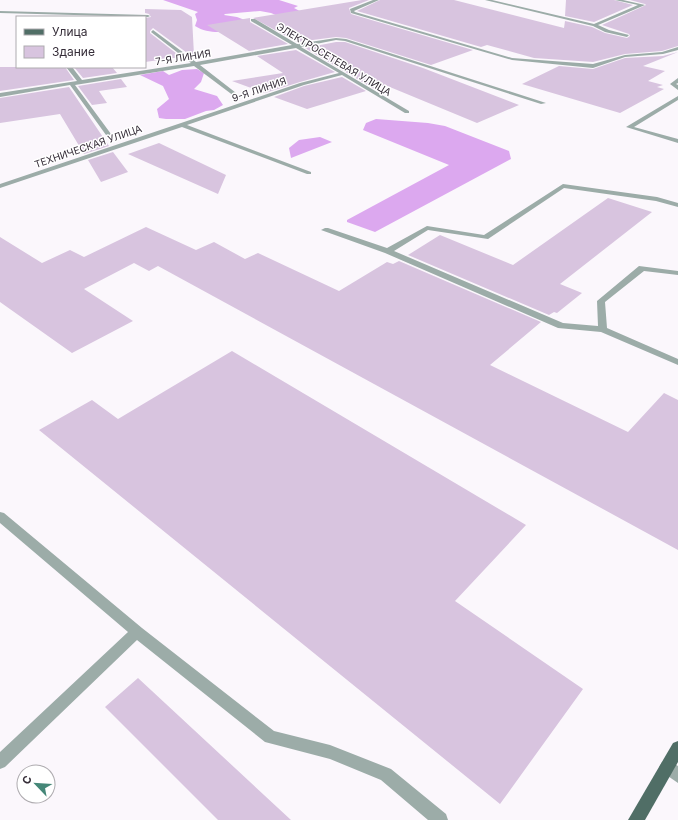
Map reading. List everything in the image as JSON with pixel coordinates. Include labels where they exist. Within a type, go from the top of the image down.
[{"type":"main road","points":[[636,820],[672,771],[678,748]]},
{"type":"street","points":[[377,0],[356,7],[352,10],[353,13],[512,59],[593,66],[625,56],[663,53],[678,48]]},
{"type":"street","points":[[487,0],[594,25],[607,31],[627,36]]},
{"type":"street","points":[[594,25],[643,5],[617,0]]},
{"type":"street","points":[[0,12],[148,16]]},
{"type":"street","name":"ЭЛЕКТРОСЕТЕВАЯ УЛИЦА","points":[[253,20],[407,112]]},
{"type":"street","points":[[153,31],[238,98]]},
{"type":"street","name":"7-Я ЛИНИЯ","points":[[0,95],[195,64],[331,40],[346,40],[543,102]]},
{"type":"street","points":[[70,68],[80,82]]},
{"type":"street","name":"9-Я ЛИНИЯ","points":[[183,124],[302,84],[342,74]]},
{"type":"street","points":[[678,80],[673,84],[678,88]]},
{"type":"street","points":[[72,84],[108,134]]},
{"type":"street","points":[[678,98],[629,127],[678,141]]},
{"type":"street","points":[[183,124],[310,173]]},
{"type":"street","name":"ТЕХНИЧЕСКАЯ УЛИЦА","points":[[1,185],[183,124]]},
{"type":"street","points":[[388,251],[427,228],[485,237],[563,186],[657,199],[678,205]]},
{"type":"street","points":[[325,230],[388,251],[561,326],[603,329],[678,362]]},
{"type":"street","points":[[603,329],[601,301],[642,268],[678,273]]},
{"type":"street","points":[[0,516],[137,632],[270,737],[330,752],[386,774],[440,820]]},
{"type":"street","points":[[0,762],[137,632]]},
{"type":"shaded area","points":[[163,0],[279,0],[298,6],[294,8],[309,16],[290,21],[271,13],[260,11],[225,14],[224,15],[237,17],[250,22],[248,29],[214,32],[195,26],[197,20],[195,14],[198,12]]},
{"type":"shaded area","points":[[197,69],[204,73],[201,82],[194,89],[217,96],[223,105],[214,110],[206,111],[185,119],[159,118],[157,109],[169,99],[163,86],[140,75],[163,71],[169,75],[182,70]]},
{"type":"shaded area","points":[[376,119],[428,123],[445,126],[509,151],[511,159],[375,232],[347,222],[347,220],[449,165],[363,130],[366,123]]},
{"type":"shaded area","points":[[320,137],[332,142],[291,158],[289,148],[299,140]]},
{"type":"building","points":[[369,0],[349,8],[351,14],[473,50],[431,65],[346,38],[336,37],[297,42],[253,18]]},
{"type":"building","points":[[380,0],[454,0],[564,28],[565,21],[592,27],[605,33],[627,38],[630,36],[629,34],[602,25],[646,5],[630,0],[678,0],[678,46],[662,51],[625,54],[593,62],[534,58],[487,45],[481,47],[357,11]]},
{"type":"building","points":[[566,0],[614,0],[633,5],[594,22],[565,16]]},
{"type":"building","points":[[145,9],[181,10],[192,17],[194,55],[190,55],[153,28],[150,33],[181,57],[146,62],[146,18],[151,17],[149,14],[145,13]]},
{"type":"building","points":[[250,18],[250,22],[288,44],[249,51],[207,25]]},
{"type":"building","points":[[336,42],[345,42],[423,68],[519,105],[477,123],[385,85],[374,89],[305,48]]},
{"type":"building","points":[[296,50],[335,72],[265,93],[232,81],[283,73],[257,56]]},
{"type":"building","points":[[678,52],[643,66],[665,71],[648,81],[663,85],[657,87],[664,89],[620,113],[522,84],[559,66],[593,69],[625,58],[663,56]]},
{"type":"building","points":[[0,67],[66,68],[74,80],[0,91]]},
{"type":"building","points":[[75,68],[113,68],[117,73],[83,78]]},
{"type":"building","points":[[342,77],[366,91],[307,109],[274,97],[304,86]]},
{"type":"building","points":[[121,79],[127,87],[99,91],[107,103],[92,105],[78,86]]},
{"type":"building","points":[[69,87],[109,146],[84,154],[60,114],[0,123],[0,98]]},
{"type":"building","points":[[159,143],[226,175],[218,194],[128,154]]},
{"type":"building","points":[[113,152],[128,172],[101,182],[88,160]]},
{"type":"building","points":[[608,198],[652,212],[560,284],[582,293],[557,313],[554,312],[549,315],[408,255],[440,235],[513,265]]},
{"type":"building","points":[[146,227],[196,250],[214,242],[245,259],[258,253],[339,291],[387,262],[393,264],[399,261],[541,322],[490,365],[628,432],[664,393],[678,400],[678,550],[158,266],[149,271],[134,263],[84,289],[133,321],[72,353],[0,302],[0,237],[42,263],[70,250],[84,257]]},
{"type":"building","points":[[232,351],[526,525],[455,601],[583,689],[500,804],[39,430],[92,400],[118,419]]},
{"type":"building","points":[[138,678],[291,820],[218,820],[105,707]]}]
